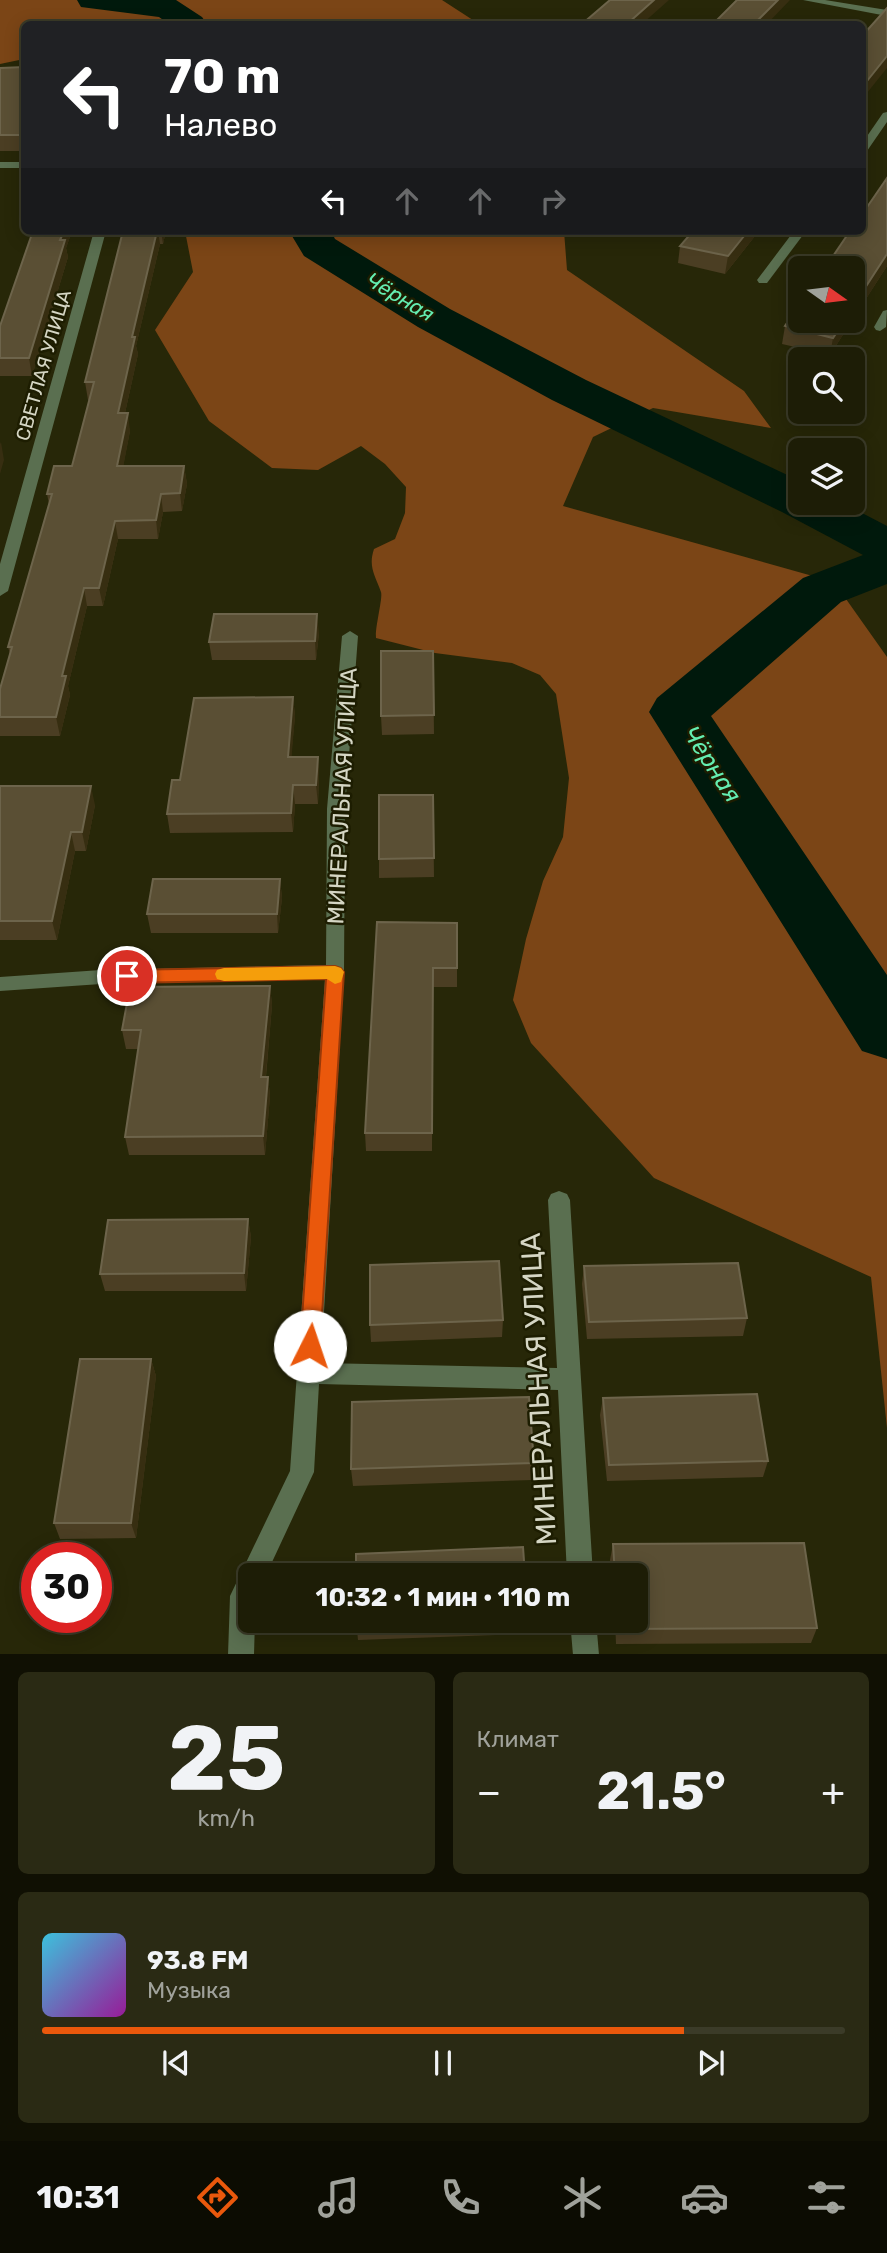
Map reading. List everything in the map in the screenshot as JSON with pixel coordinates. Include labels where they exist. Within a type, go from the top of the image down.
[{"type":"street","points":[[808,0],[887,13]]},
{"type":"street","points":[[866,145],[887,115]]},
{"type":"street","points":[[0,165],[21,165]]},
{"type":"street","name":"СВЕТЛАЯ УЛИЦА","points":[[0,591],[99,235]]},
{"type":"street","points":[[763,280],[797,235]]},
{"type":"street","points":[[880,327],[887,314]]},
{"type":"street","name":"МИНЕРАЛЬНАЯ УЛИЦА","points":[[259,1563],[302,1472],[335,972],[336,808],[350,636]]},
{"type":"street","points":[[0,984],[101,977],[335,972]]},
{"type":"street","name":"МИНЕРАЛЬНАЯ УЛИЦА","points":[[559,1200],[579,1563]]},
{"type":"street","points":[[308,1373],[567,1379]]},
{"type":"street","points":[[241,1654],[242,1633]]},
{"type":"street","points":[[584,1633],[586,1654]]},
{"type":"shaded area","points":[[0,0],[442,0],[474,21],[21,21],[21,60],[0,64]]},
{"type":"shaded area","points":[[186,235],[564,235],[567,270],[744,391],[771,428],[653,408],[593,437],[563,506],[834,582],[887,657],[887,1428],[871,1277],[654,1178],[531,1043],[513,1000],[526,939],[543,881],[563,837],[569,778],[556,694],[540,675],[512,663],[435,653],[376,638],[381,592],[373,571],[372,555],[374,549],[395,539],[405,513],[406,487],[385,464],[361,446],[318,470],[272,468],[209,421],[155,330],[193,272]]},
{"type":"building","points":[[610,0],[654,0],[630,21],[586,21]]},
{"type":"building","points":[[737,0],[778,0],[757,21],[716,21]]},
{"type":"building","points":[[887,8],[887,56],[866,82],[866,32]]},
{"type":"building","points":[[21,67],[21,135],[0,135],[0,68]]},
{"type":"building","points":[[887,178],[887,254],[865,288],[865,256],[833,256],[847,235],[866,235],[866,209]]},
{"type":"building","points":[[32,235],[62,235],[60,240],[65,240],[29,358],[0,358],[0,326]]},
{"type":"building","points":[[122,235],[156,235],[132,337],[135,337],[118,413],[128,413],[117,466],[184,466],[180,493],[161,494],[156,520],[115,521],[99,588],[84,588],[62,676],[66,676],[56,717],[0,717],[0,689],[12,647],[8,647],[52,494],[47,494],[54,466],[72,466],[94,382],[85,382]]},
{"type":"building","points":[[690,235],[745,235],[728,256],[680,246]]},
{"type":"building","points":[[813,333],[836,333],[833,338]]},
{"type":"building","points":[[214,614],[317,614],[315,641],[209,642]]},
{"type":"building","points":[[381,651],[433,651],[434,715],[381,716]]},
{"type":"building","points":[[293,697],[288,757],[318,757],[316,785],[293,785],[291,813],[167,814],[172,780],[180,780],[194,698]]},
{"type":"building","points":[[0,786],[91,786],[82,832],[71,832],[52,921],[0,921]]},
{"type":"building","points":[[379,795],[433,795],[434,858],[379,859]]},
{"type":"building","points":[[153,879],[280,879],[277,914],[147,914]]},
{"type":"building","points":[[377,922],[457,923],[457,968],[433,968],[432,1133],[365,1133]]},
{"type":"building","points":[[270,986],[261,1077],[268,1077],[263,1136],[125,1137],[141,1030],[122,1030],[130,987]]},
{"type":"building","points":[[248,1219],[244,1273],[100,1274],[108,1220]]},
{"type":"building","points":[[499,1261],[503,1320],[370,1325],[370,1265]]},
{"type":"building","points":[[738,1263],[747,1318],[589,1322],[584,1266]]},
{"type":"building","points":[[80,1359],[151,1359],[131,1523],[54,1523]]},
{"type":"building","points":[[757,1394],[768,1461],[609,1465],[603,1398]]},
{"type":"building","points":[[529,1397],[534,1463],[351,1469],[352,1402]]},
{"type":"building","points":[[804,1543],[817,1628],[648,1629],[648,1563],[614,1563],[613,1544]]},
{"type":"building","points":[[523,1547],[524,1563],[356,1563],[356,1554]]},
{"type":"waterway","name":"Чёрная","points":[[93,0],[168,8],[186,21]]},
{"type":"waterway","name":"Чёрная","points":[[312,235],[319,247],[434,318],[569,390],[788,495]]},
{"type":"waterway","name":"Чёрная","points":[[826,515],[887,547]]},
{"type":"waterway","name":"Чёрная","points":[[887,565],[822,590],[678,712],[887,1031]]},
{"type":"slow traffic","points":[[224,974],[335,972],[335,977]]},
{"type":"route","points":[[127,976],[335,972],[310,1346]]}]
